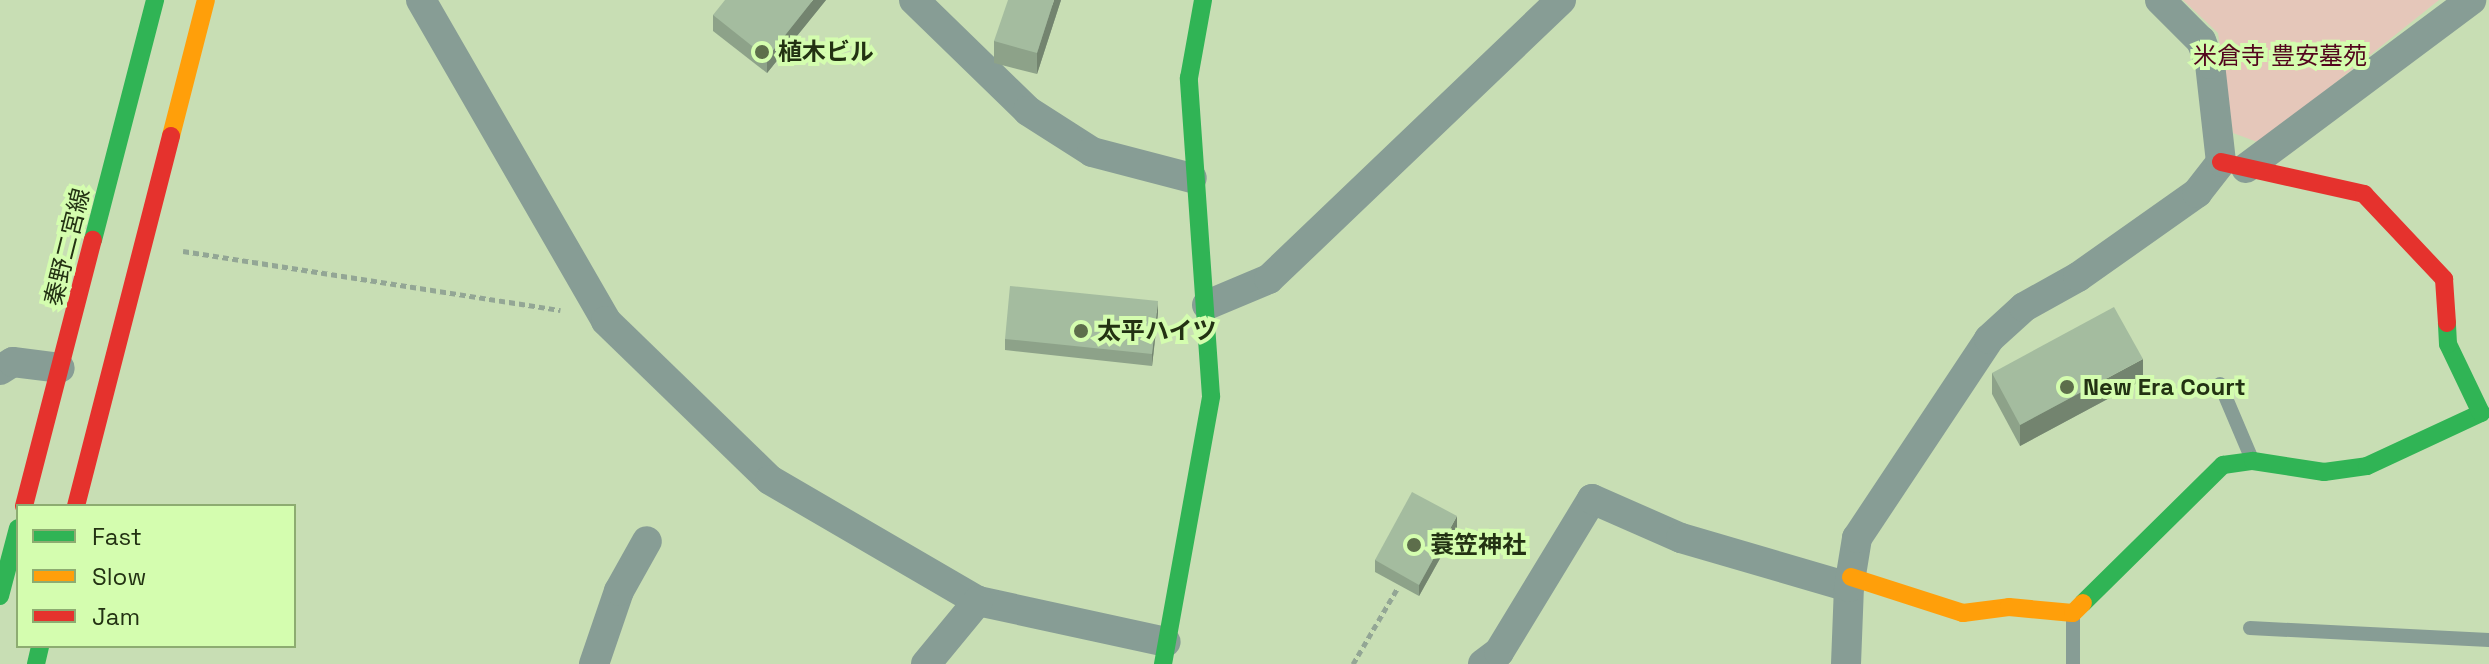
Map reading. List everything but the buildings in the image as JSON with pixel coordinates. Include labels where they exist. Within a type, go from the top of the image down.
[{"type":"street","name":"秦野二宮線","points":[[25,504],[155,0]]},
{"type":"street","points":[[77,504],[206,0]]},
{"type":"street","points":[[421,0],[606,321],[770,480],[978,601],[1164,653],[1211,396],[1207,305],[1192,178],[1189,78],[1203,0]]},
{"type":"street","points":[[914,0],[1028,111],[1092,152],[1192,178]]},
{"type":"street","points":[[1207,305],[1279,271],[1561,0]]},
{"type":"street","points":[[1846,664],[1850,582],[1857,538],[1989,339],[2024,307],[2078,277],[2471,0]]},
{"type":"street","points":[[2159,1],[2201,41],[2210,64],[2233,165]]},
{"type":"street","points":[[1483,664],[1499,652],[1592,499],[1681,538],[1963,613],[2009,607],[2073,613],[2223,465],[2253,461],[2324,472],[2367,466],[2481,413],[2448,344],[2444,279],[2364,194],[2233,165]]},
{"type":"street","points":[[0,370],[13,362],[60,368]]},
{"type":"street","points":[[0,596],[16,536]]},
{"type":"street","points":[[594,664],[619,591],[647,541]]},
{"type":"street","points":[[926,664],[978,601]]},
{"type":"lane","points":[[2220,384],[2253,461]]},
{"type":"lane","points":[[2073,613],[2073,664]]},
{"type":"lane","points":[[2250,628],[2489,640]]},
{"type":"path","points":[[142,245],[546,306]]},
{"type":"path","points":[[1353,664],[1397,589]]},
{"type":"green space","name":"米倉寺 豊安墓苑","points":[[2183,0],[2439,0],[2260,143],[2233,133],[2218,33]]},
{"type":"traffic: fast","points":[[93,240],[155,0]]},
{"type":"traffic: fast","points":[[1163,664],[1211,396],[1189,78],[1203,0]]},
{"type":"traffic: fast","points":[[2083,603],[2223,465],[2253,461],[2324,472],[2367,466],[2481,413],[2448,344],[2447,323]]},
{"type":"traffic: fast","points":[[0,596],[16,536]]},
{"type":"traffic: fast","points":[[36,664],[40,648]]},
{"type":"traffic: slow","points":[[171,136],[206,0]]},
{"type":"traffic: slow","points":[[1851,577],[1963,613],[2009,607],[2073,613],[2083,603]]},
{"type":"traffic: jam","points":[[77,504],[171,136]]},
{"type":"traffic: jam","points":[[2221,162],[2364,194],[2444,279],[2447,323]]},
{"type":"traffic: jam","points":[[25,504],[93,240]]},
{"type":"place","name":"植木ビル","points":[[762,52]]},
{"type":"place","name":"太平ハイツ","points":[[1081,331]]},
{"type":"place","name":"New Era Court","points":[[2067,387]]},
{"type":"place","name":"蓑笠神社","points":[[1414,545]]}]
